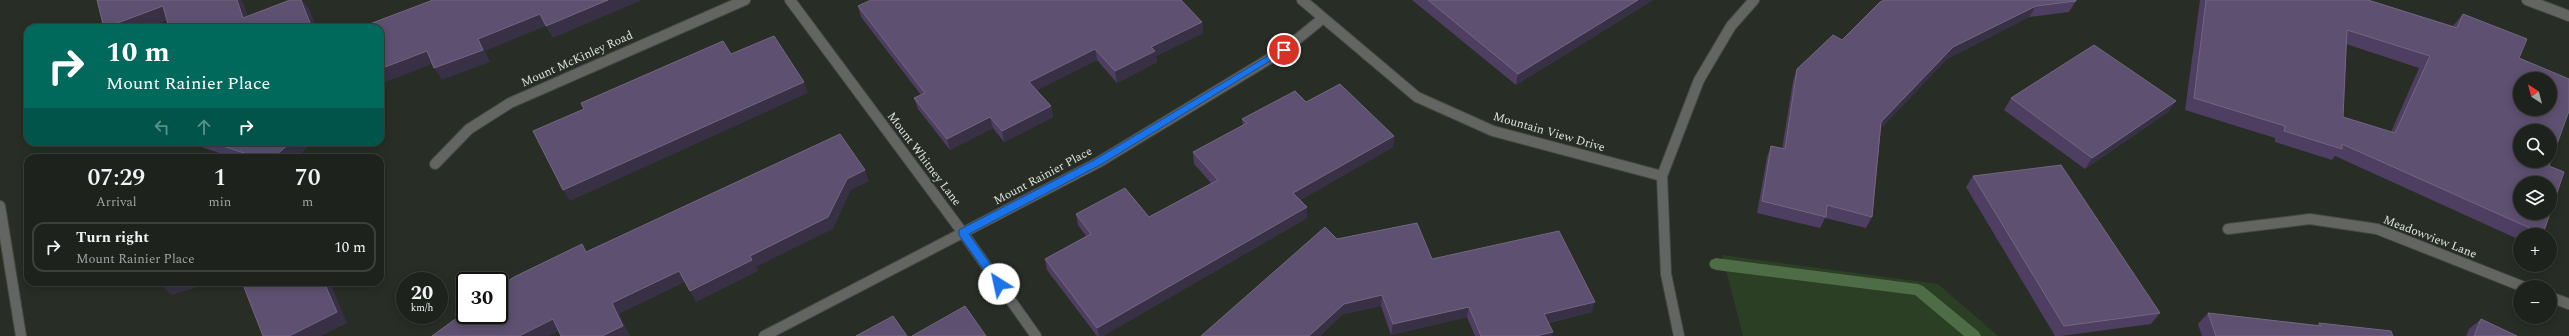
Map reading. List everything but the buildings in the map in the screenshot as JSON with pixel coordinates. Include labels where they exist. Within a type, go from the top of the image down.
[{"type":"street","name":"Mount McKinley Road","points":[[435,164],[444,151],[479,121],[516,100],[745,0]]},
{"type":"street","name":"Mount Whitney Lane","points":[[790,0],[963,233],[1036,336]]},
{"type":"street","name":"Mountain View Drive","points":[[1302,0],[1322,19],[1417,97],[1493,131],[1662,176]]},
{"type":"street","points":[[1679,336],[1666,274],[1662,176],[1699,80],[1731,26],[1754,0]]},
{"type":"street","points":[[2527,0],[2569,16]]},
{"type":"street","name":"Mount Rainier Place","points":[[764,336],[1099,162],[1284,50],[1322,19]]},
{"type":"street","points":[[0,206],[4,251],[21,336]]},
{"type":"street","name":"Meadowview Lane","points":[[2228,229],[2310,219],[2377,229],[2513,283]]},
{"type":"street","points":[[2557,300],[2569,304]]},
{"type":"green space","points":[[1722,255],[1938,284],[1998,336],[1743,336]]},
{"type":"waterway","points":[[1716,264],[1918,290],[1974,336]]},
{"type":"route","points":[[999,284],[963,233],[1099,162],[1284,50]]}]
